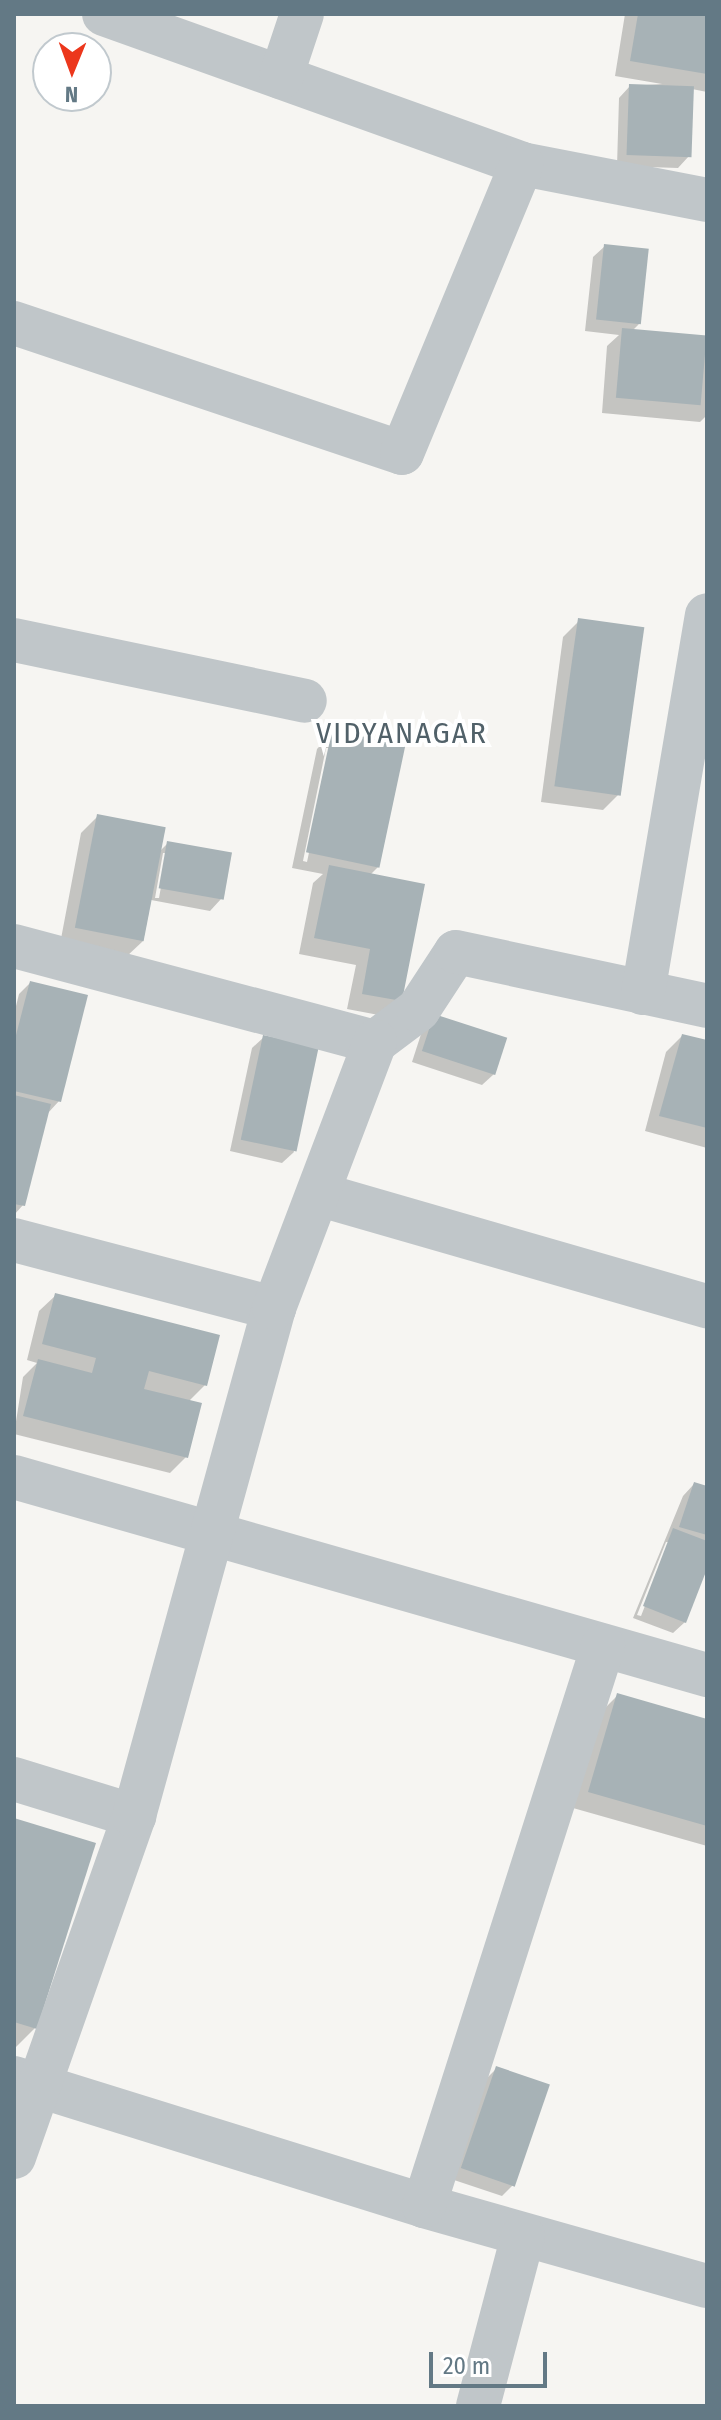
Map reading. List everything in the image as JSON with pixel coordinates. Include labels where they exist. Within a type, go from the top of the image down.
[{"type":"street","points":[[104,14],[522,164],[707,200]]},
{"type":"street","points":[[281,77],[302,14]]},
{"type":"street","points":[[14,323],[402,453],[522,164]]},
{"type":"street","points":[[643,993],[707,615]]},
{"type":"street","points":[[14,640],[305,701]]},
{"type":"street","points":[[14,946],[375,1042]]},
{"type":"street","points":[[14,2157],[25,2081],[134,1816],[274,1308],[375,1042],[418,1010],[456,952],[707,1006]]},
{"type":"street","points":[[318,1194],[707,1306]]},
{"type":"street","points":[[14,1240],[274,1308]]},
{"type":"street","points":[[14,1477],[707,1675]]},
{"type":"street","points":[[424,2206],[603,1646]]},
{"type":"street","points":[[14,1779],[134,1816]]},
{"type":"street","points":[[25,2081],[523,2236],[707,2286]]},
{"type":"street","points":[[478,2406],[523,2236]]},
{"type":"building","points":[[638,14],[707,14],[707,74],[630,61]]},
{"type":"building","points":[[629,84],[694,86],[691,157],[627,155]]},
{"type":"building","points":[[604,244],[649,249],[641,324],[596,320]]},
{"type":"building","points":[[622,328],[707,335],[701,405],[616,398]]},
{"type":"building","points":[[578,618],[644,627],[621,796],[554,786]]},
{"type":"building","points":[[332,730],[405,746],[379,868],[306,852]]},
{"type":"building","points":[[97,814],[166,827],[144,941],[75,928]]},
{"type":"building","points":[[167,841],[232,852],[224,900],[159,888]]},
{"type":"building","points":[[329,865],[425,884],[402,1001],[362,994],[370,949],[314,938]]},
{"type":"building","points":[[30,981],[88,995],[61,1102],[14,1091],[14,1043]]},
{"type":"building","points":[[434,1014],[507,1038],[495,1075],[422,1051]]},
{"type":"building","points":[[682,1034],[707,1040],[707,1128],[659,1116]]},
{"type":"building","points":[[263,1035],[319,1047],[297,1152],[241,1140]]},
{"type":"building","points":[[14,1095],[51,1104],[25,1206],[14,1204]]},
{"type":"building","points":[[55,1293],[220,1335],[207,1386],[149,1371],[144,1389],[202,1403],[188,1458],[23,1416],[38,1359],[92,1373],[96,1358],[42,1344]]},
{"type":"building","points":[[694,1482],[707,1486],[707,1535],[679,1527]]},
{"type":"building","points":[[673,1528],[707,1541],[707,1569],[686,1623],[643,1606]]},
{"type":"building","points":[[617,1693],[707,1719],[707,1826],[588,1792]]},
{"type":"building","points":[[14,1818],[96,1843],[37,2029],[14,2022]]},
{"type":"building","points":[[496,2066],[550,2085],[515,2187],[461,2168]]},
{"type":"district","name":"VIDYANAGAR","points":[[402,733]]}]
